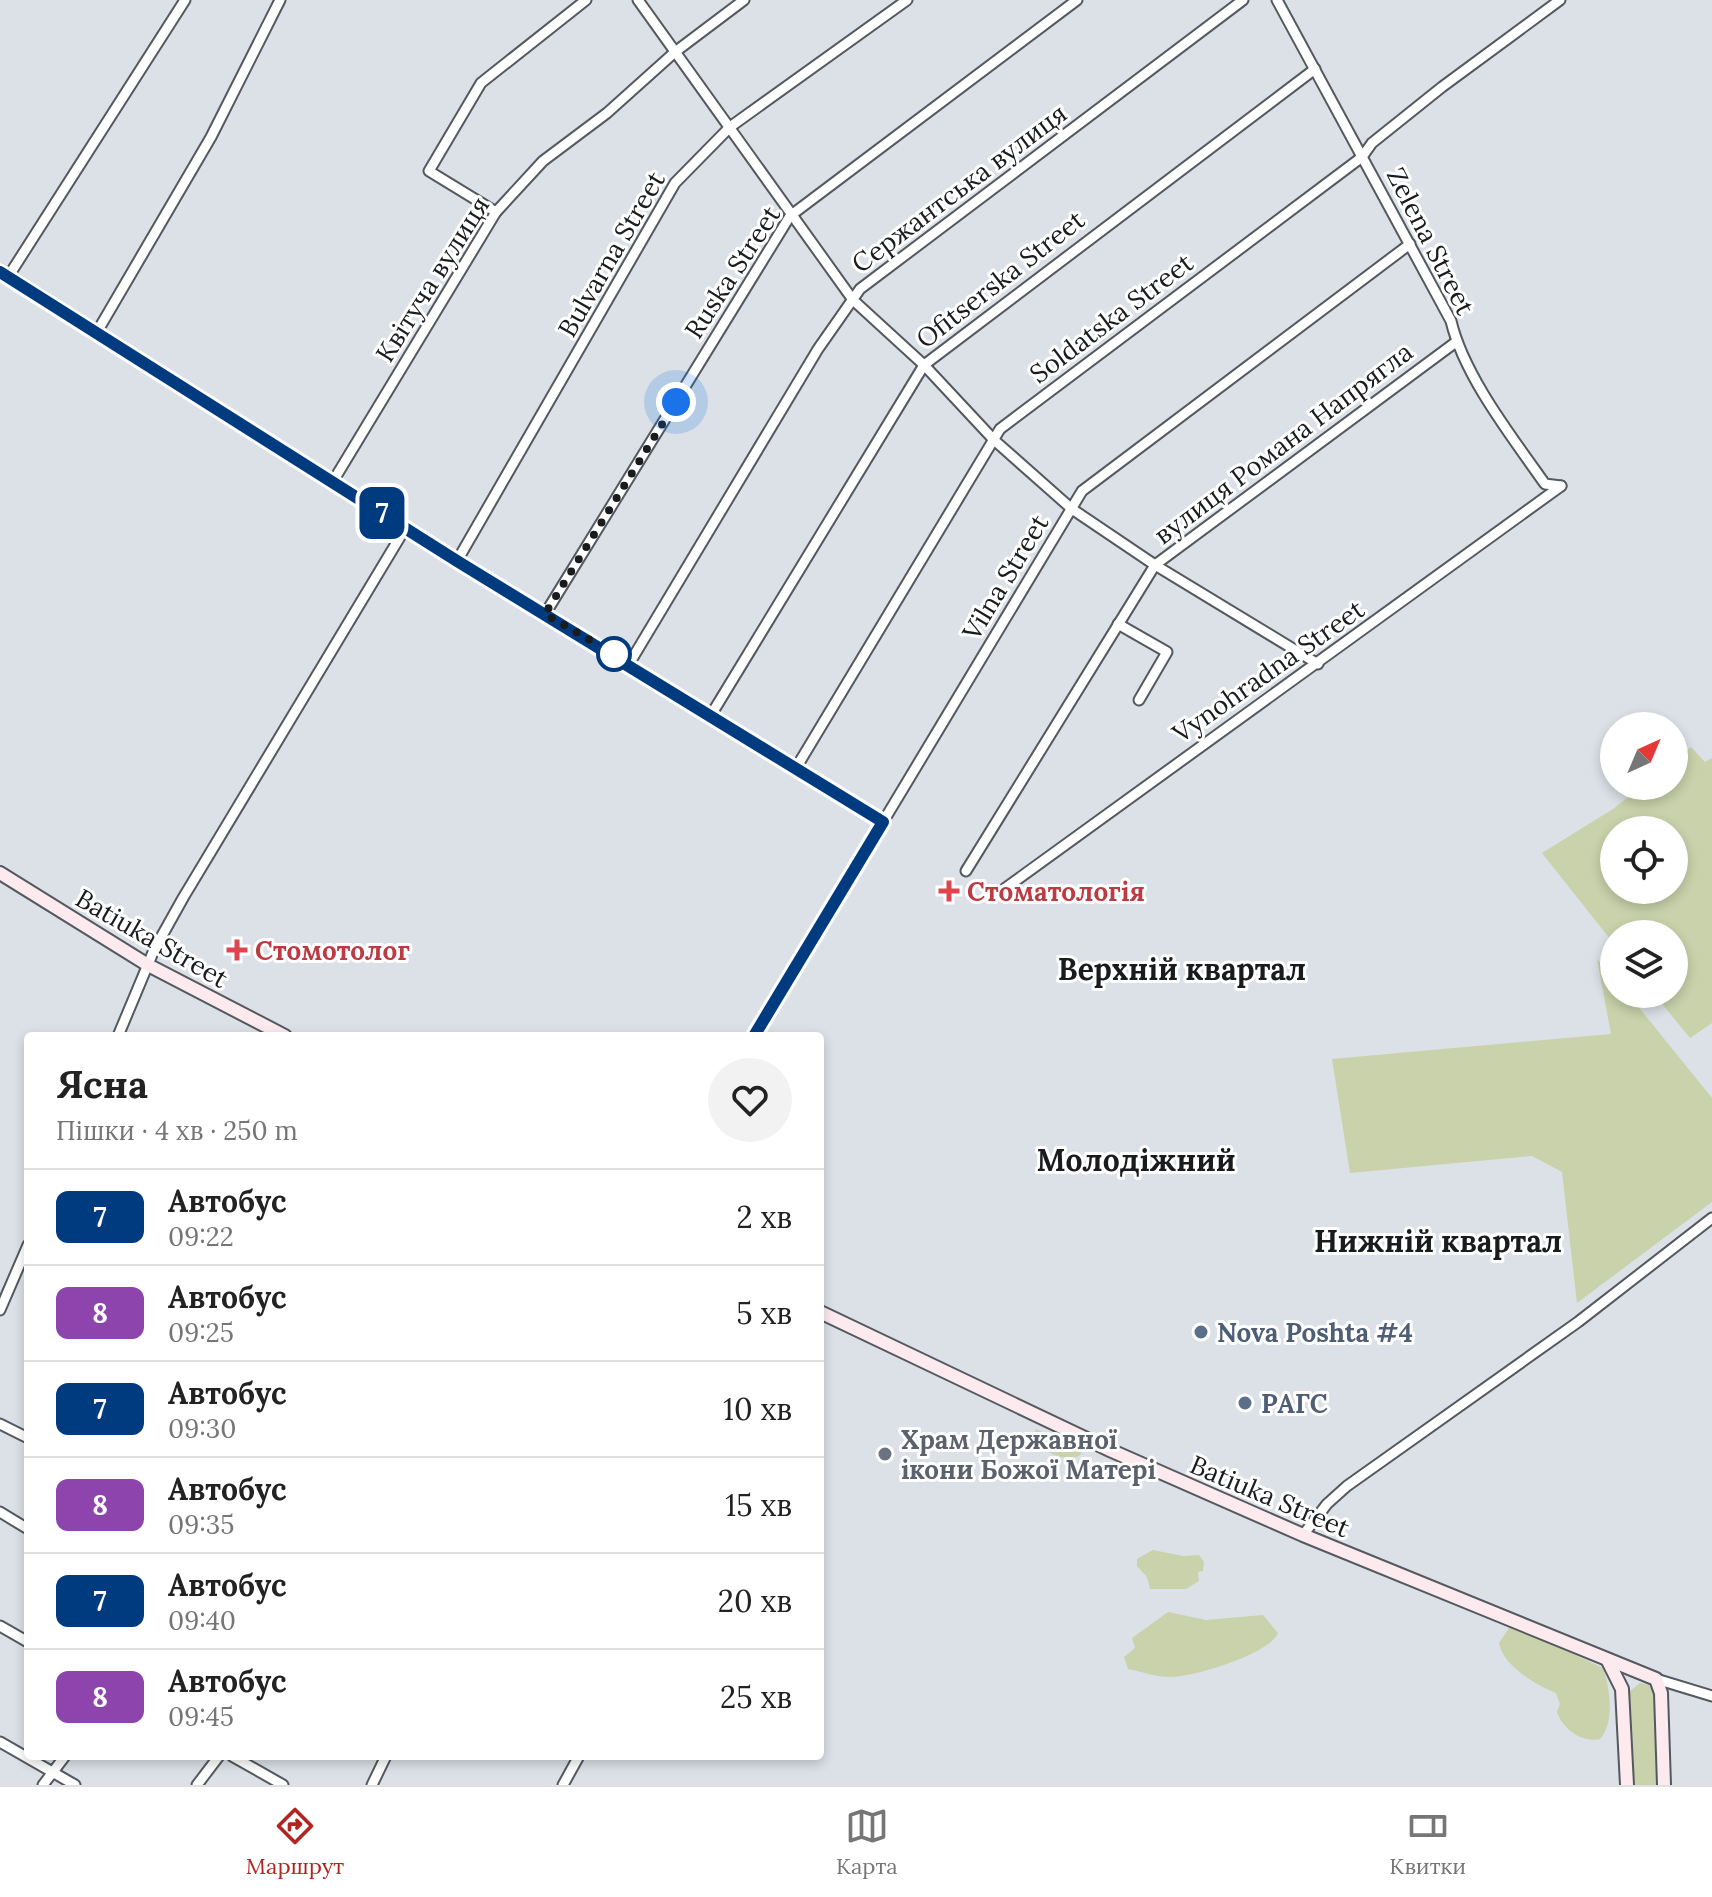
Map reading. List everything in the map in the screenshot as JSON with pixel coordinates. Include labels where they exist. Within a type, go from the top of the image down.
[{"type":"street","points":[[185,0],[4,274],[457,561],[883,822]]},
{"type":"street","points":[[97,332],[211,137],[280,0]]},
{"type":"street","points":[[496,212],[429,171],[481,83],[586,0]]},
{"type":"street","points":[[638,0],[853,300],[924,365],[994,440],[1072,509],[1155,565],[1318,664]]},
{"type":"street","name":"Квітуча вулиця","points":[[332,483],[496,212],[543,161],[607,113],[675,52],[744,0]]},
{"type":"street","name":"Bulvarna Street","points":[[457,561],[675,183],[730,127],[907,0]]},
{"type":"street","name":"Ruska Street","points":[[545,614],[790,216],[1077,0]]},
{"type":"street","name":"Сержантська вулиця","points":[[629,664],[818,349],[853,300],[872,280],[1243,0]]},
{"type":"street","name":"Zelena Street","points":[[1277,0],[1451,321],[1456,342],[1510,435],[1545,484],[1561,486]]},
{"type":"street","name":"Soldatska Street","points":[[796,768],[1000,429],[1362,157],[1372,143],[1442,87],[1560,0]]},
{"type":"street","name":"Ofitserska Street","points":[[711,715],[924,365],[1315,69]]},
{"type":"street","name":"Vilna Street","points":[[756,1032],[1082,491],[1410,244]]},
{"type":"street","name":"вулиця Романа Напрягла","points":[[966,871],[1155,565],[1456,342]]},
{"type":"street","name":"Vynohradna Street","points":[[1000,892],[1561,486]]},
{"type":"street","points":[[120,1032],[148,965],[183,898],[406,527]]},
{"type":"street","points":[[1118,624],[1167,652],[1139,700]]},
{"type":"street","name":"Batiuka Street","points":[[0,873],[148,965],[277,1032]]},
{"type":"street","points":[[1303,1535],[1327,1504],[1347,1486],[1578,1322],[1712,1218]]},
{"type":"street","points":[[0,1310],[24,1254]]},
{"type":"street","name":"Batiuka Street","points":[[824,1314],[1112,1451],[1303,1535],[1608,1661],[1712,1696]]},
{"type":"street","points":[[0,1424],[24,1436]]},
{"type":"street","points":[[0,1512],[24,1527]]},
{"type":"street","points":[[0,1626],[24,1640]]},
{"type":"street","points":[[1608,1661],[1622,1689],[1627,1785]]},
{"type":"street","points":[[1656,1679],[1661,1693],[1664,1785]]},
{"type":"street","points":[[0,1742],[24,1756]]},
{"type":"street","points":[[32,1760],[75,1785]]},
{"type":"street","points":[[43,1785],[62,1760]]},
{"type":"street","points":[[197,1785],[216,1760]]},
{"type":"street","points":[[239,1760],[283,1785]]},
{"type":"street","points":[[372,1785],[384,1760]]},
{"type":"street","points":[[563,1785],[577,1760]]},
{"type":"green space","points":[[1691,747],[1705,762],[1712,758],[1712,1023],[1690,1038],[1665,1008],[1688,1008],[1688,920],[1600,920],[1600,926],[1542,853],[1600,817],[1600,904],[1688,904],[1688,816],[1602,816],[1624,800],[1688,800],[1688,749]]},
{"type":"green space","points":[[1606,1008],[1639,1008],[1712,1098],[1712,1202],[1577,1303],[1562,1172],[1532,1156],[1350,1173],[1332,1059],[1611,1034]]},
{"type":"green space","points":[[1036,1429],[1083,1451],[1079,1456],[1072,1457],[1052,1454],[1037,1440],[1034,1434]]},
{"type":"green space","points":[[1153,1550],[1183,1556],[1199,1555],[1204,1562],[1203,1571],[1198,1572],[1199,1581],[1186,1589],[1150,1589],[1147,1577],[1137,1566],[1137,1559]]},
{"type":"green space","points":[[1168,1612],[1206,1620],[1263,1615],[1278,1633],[1261,1649],[1196,1673],[1165,1677],[1128,1669],[1124,1657],[1135,1648],[1132,1638]]},
{"type":"green space","points":[[1511,1625],[1603,1668],[1608,1685],[1609,1715],[1600,1739],[1586,1739],[1568,1729],[1557,1712],[1560,1704],[1556,1693],[1530,1680],[1507,1659],[1499,1643]]},
{"type":"green space","points":[[1640,1683],[1649,1685],[1656,1696],[1659,1785],[1632,1785],[1629,1692]]},
{"type":"bus line","name":"7","points":[[0,272],[457,561],[614,654],[883,822],[756,1032]]},
{"type":"place","name":"Стоматологія","points":[[949,891]]},
{"type":"place","name":"Стомотолог","points":[[237,950]]},
{"type":"place","name":"Nova Poshta #4","points":[[1201,1332]]},
{"type":"place","name":"РАГС","points":[[1245,1403]]},
{"type":"place","name":"Храм Державної ікони Божої Матері","points":[[885,1454]]},
{"type":"district","name":"Верхній квартал","points":[[1182,969]]},
{"type":"district","name":"Молодіжний","points":[[1136,1160]]},
{"type":"district","name":"Нижній квартал","points":[[1438,1241]]},
{"type":"route","points":[[614,654],[545,614],[676,402]]}]
